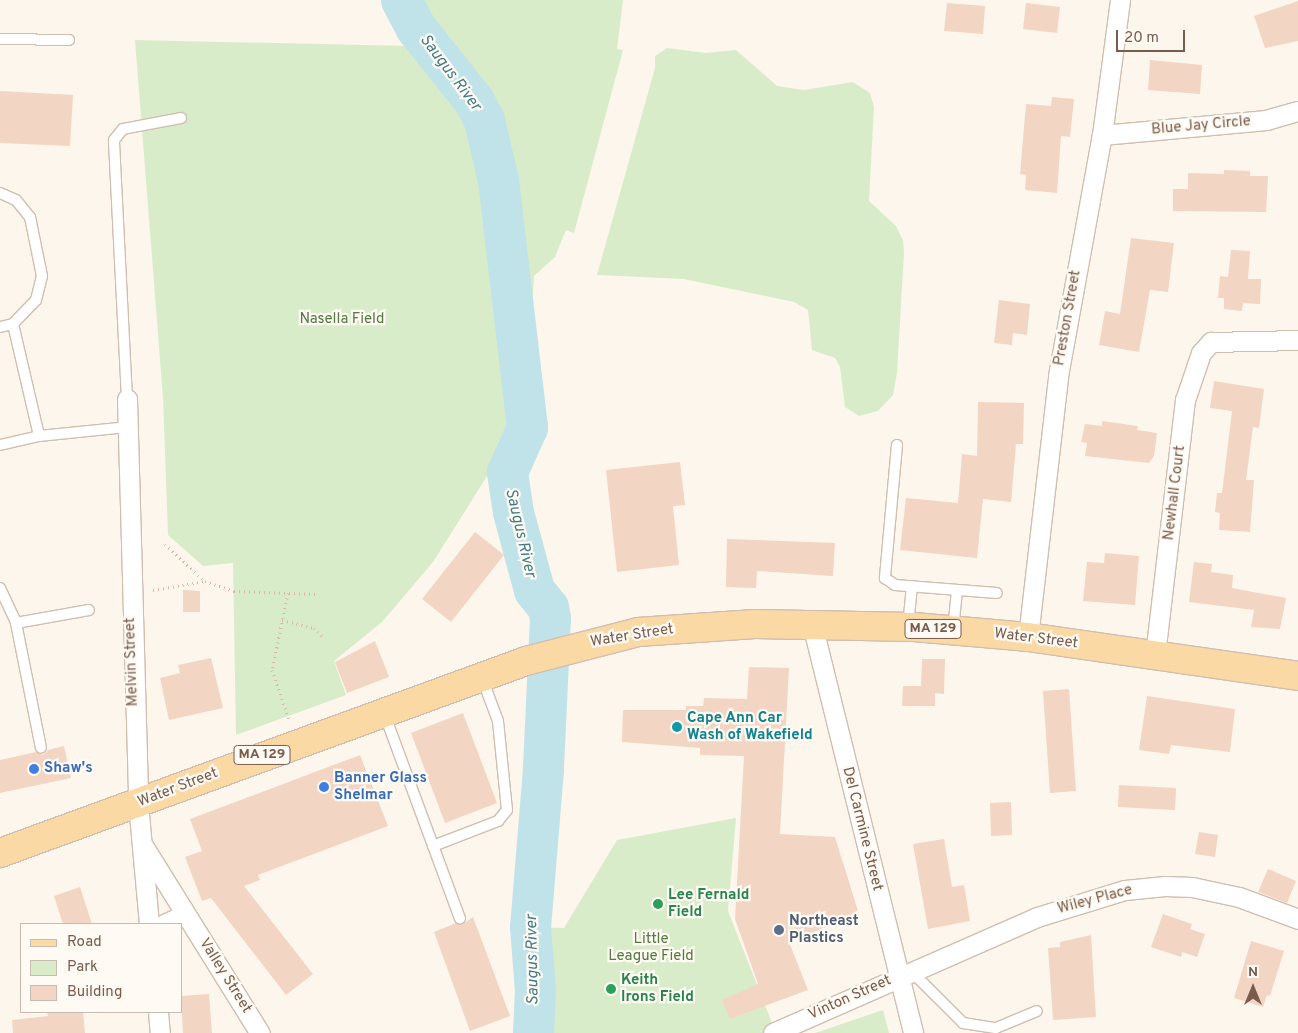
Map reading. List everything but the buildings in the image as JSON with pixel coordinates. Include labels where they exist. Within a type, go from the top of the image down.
[{"type":"main road","name":"Water Street","points":[[0,853],[526,661],[567,648],[666,629],[812,624],[953,630],[1028,637],[1298,676]]},
{"type":"street","name":"Preston Street","points":[[1028,637],[1058,376],[1102,135],[1120,0]]},
{"type":"street","name":"Blue Jay Circle","points":[[1102,135],[1266,120],[1298,111]]},
{"type":"street","name":"Newhall Court","points":[[1155,655],[1186,395],[1200,353],[1207,344],[1215,341],[1298,340]]},
{"type":"street","name":"Melvin Street","points":[[127,399],[130,590],[138,803],[149,923]]},
{"type":"street","name":"Del Carmine Street","points":[[812,624],[905,974],[913,1033]]},
{"type":"street","name":"Valley Street","points":[[141,843],[260,1033]]},
{"type":"street","name":"Wiley Place","points":[[905,974],[1054,910],[1143,887],[1192,887],[1215,891],[1298,919]]},
{"type":"street","points":[[166,923],[185,914]]},
{"type":"street","name":"Vinton Street","points":[[773,1033],[905,974]]},
{"type":"street","points":[[158,1013],[160,1033]]},
{"type":"lane","points":[[0,39],[69,40]]},
{"type":"lane","points":[[127,399],[114,140],[123,129],[181,118]]},
{"type":"lane","points":[[0,193],[16,200],[30,217],[42,276],[36,300],[13,324],[0,327]]},
{"type":"lane","points":[[13,324],[39,436]]},
{"type":"lane","points":[[2,442],[39,436],[127,427]]},
{"type":"lane","points":[[897,445],[884,574],[890,583],[997,593]]},
{"type":"lane","points":[[908,627],[912,586]]},
{"type":"lane","points":[[0,588],[16,623],[41,748]]},
{"type":"lane","points":[[953,630],[957,590]]},
{"type":"lane","points":[[16,623],[89,610]]},
{"type":"lane","points":[[433,846],[498,821],[507,810],[498,721],[482,676]]},
{"type":"lane","points":[[383,712],[460,918]]},
{"type":"lane","points":[[905,974],[964,1023],[996,1028],[1037,1012]]},
{"type":"path","points":[[165,544],[204,582]]},
{"type":"path","points":[[130,590],[168,590],[179,583],[204,582],[234,591],[318,594]]},
{"type":"path","points":[[288,593],[272,670],[290,719]]},
{"type":"path","points":[[282,620],[314,628],[322,636]]},
{"type":"green space","name":"Nasella Field","points":[[393,0],[623,0],[617,49],[623,50],[574,233],[566,230],[555,257],[534,276],[532,312],[526,320],[528,393],[494,465],[433,562],[382,622],[334,661],[346,695],[236,735],[233,563],[203,566],[168,535],[163,398],[135,40],[411,46]]},
{"type":"green space","points":[[667,48],[706,53],[736,50],[777,86],[804,90],[853,82],[870,93],[874,107],[869,201],[896,226],[903,240],[904,253],[897,373],[893,395],[878,411],[859,416],[845,407],[840,367],[835,358],[812,350],[808,310],[794,302],[684,279],[597,275],[655,68],[655,56]]},
{"type":"green space","name":"Little League Field","points":[[736,818],[728,911],[776,1033],[533,1033],[535,990],[530,927],[564,928],[617,840]]},
{"type":"green space","points":[[883,1010],[889,1033],[815,1033]]},
{"type":"waterway","name":"Saugus River","points":[[401,0],[416,28],[474,101],[484,120],[498,180],[527,427],[507,472],[513,512],[534,590],[548,607],[550,618],[543,769],[530,927],[535,990],[533,1033]]},
{"type":"place","name":"Cape Ann Car Wash of Wakefield","points":[[677,727]]},
{"type":"place","name":"Shaw's","points":[[34,769]]},
{"type":"place","name":"Banner Glass Shelmar","points":[[324,787]]},
{"type":"place","name":"Lee Fernald Field","points":[[658,904]]},
{"type":"place","name":"Northeast Plastics","points":[[779,930]]},
{"type":"place","name":"Keith Irons Field","points":[[611,989]]}]
